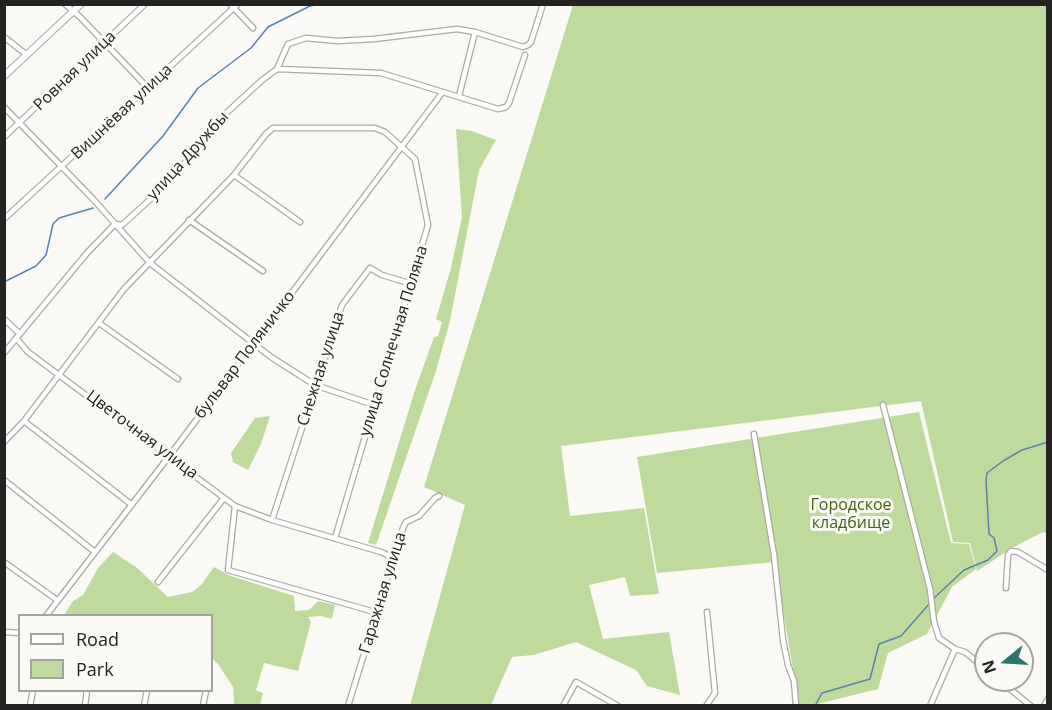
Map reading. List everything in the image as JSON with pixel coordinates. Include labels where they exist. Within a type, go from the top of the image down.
[{"type":"main road","points":[[4,76],[81,4]]},
{"type":"street","points":[[65,4],[148,88]]},
{"type":"street","name":"Ровная улица","points":[[4,138],[145,4]]},
{"type":"street","points":[[525,55],[509,103],[506,107],[498,108],[381,73],[277,69],[288,44],[306,38],[337,41],[457,29],[475,32],[523,47],[531,42],[543,4]]},
{"type":"street","points":[[234,6],[253,28]]},
{"type":"street","name":"Вишнёвая улица","points":[[4,219],[234,6]]},
{"type":"street","points":[[459,96],[475,32]]},
{"type":"street","points":[[4,38],[27,55]]},
{"type":"street","name":"улица Дружбы","points":[[4,353],[87,253],[115,224],[122,225],[155,195],[197,150],[209,129],[277,69]]},
{"type":"street","name":"бульвар Поляничко","points":[[47,614],[170,455],[442,93]]},
{"type":"street","points":[[4,107],[63,166],[150,263],[271,357],[315,385],[374,405]]},
{"type":"street","points":[[4,442],[24,422],[124,290],[234,175],[273,128],[375,128],[385,132],[403,147]]},
{"type":"street","name":"улица Солнечная Поляна","points":[[335,538],[428,225],[415,159],[403,147]]},
{"type":"street","points":[[234,175],[300,222]]},
{"type":"street","points":[[189,220],[263,271]]},
{"type":"street","name":"Снежная улица","points":[[272,520],[342,305],[370,268],[382,275],[412,284]]},
{"type":"street","name":"Цветочная улица","points":[[4,319],[28,352],[60,373],[235,506],[272,520],[388,555],[391,564]]},
{"type":"street","points":[[99,323],[178,379]]},
{"type":"street","points":[[883,405],[930,589],[934,622],[939,638],[974,659]]},
{"type":"street","points":[[24,422],[132,505]]},
{"type":"street","points":[[754,434],[774,555],[783,639],[794,681],[796,705]]},
{"type":"street","points":[[4,480],[95,552]]},
{"type":"street","name":"Гаражная улица","points":[[348,705],[403,528],[406,522],[418,516],[439,496]]},
{"type":"street","points":[[158,582],[224,498]]},
{"type":"street","points":[[235,506],[228,570],[378,613]]},
{"type":"street","points":[[1006,588],[1008,555],[1011,551],[1018,552],[1047,570]]},
{"type":"street","points":[[4,562],[57,600]]},
{"type":"street","points":[[706,705],[715,693],[707,612]]},
{"type":"street","points":[[930,705],[955,649]]},
{"type":"street","points":[[563,705],[576,682],[618,705]]},
{"type":"street","points":[[1014,692],[1031,705]]},
{"type":"street","points":[[1044,705],[1047,699]]},
{"type":"green space","points":[[573,5],[1047,5],[1047,533],[1043,532],[1012,548],[977,571],[970,543],[953,542],[921,401],[561,446],[570,516],[644,508],[659,594],[630,596],[625,577],[589,585],[603,639],[669,632],[680,695],[647,686],[636,670],[576,642],[534,655],[512,657],[491,705],[410,705],[465,505],[424,487]]},
{"type":"green space","points":[[456,129],[472,131],[496,140],[479,170],[450,321],[436,371],[376,545],[368,543],[415,390],[434,337],[438,336],[442,322],[436,319],[451,268],[462,217]]},
{"type":"green space","name":"Городское кладбище","points":[[919,412],[951,543],[969,544],[976,569],[952,587],[927,634],[888,653],[878,689],[813,705],[799,705],[775,562],[657,573],[637,457]]},
{"type":"green space","points":[[270,416],[261,444],[248,470],[233,462],[231,453],[255,418]]},
{"type":"green space","points":[[113,552],[136,567],[168,597],[192,592],[201,585],[214,567],[231,576],[294,596],[295,611],[309,610],[318,601],[335,605],[332,619],[321,616],[308,617],[311,622],[298,671],[264,663],[256,690],[263,693],[260,705],[234,705],[233,687],[213,659],[213,614],[65,614],[73,601],[83,595],[98,568]]},
{"type":"waterway","points":[[105,199],[163,136],[198,88],[251,48],[268,27],[310,6],[320,4]]},
{"type":"waterway","points":[[4,282],[36,266],[46,255],[53,224],[59,218],[93,208]]},
{"type":"waterway","points":[[933,599],[964,570],[988,560],[997,551],[994,538],[989,534],[987,473],[1022,450],[1048,442]]},
{"type":"waterway","points":[[815,706],[822,693],[870,679],[879,644],[901,636],[930,603]]}]
